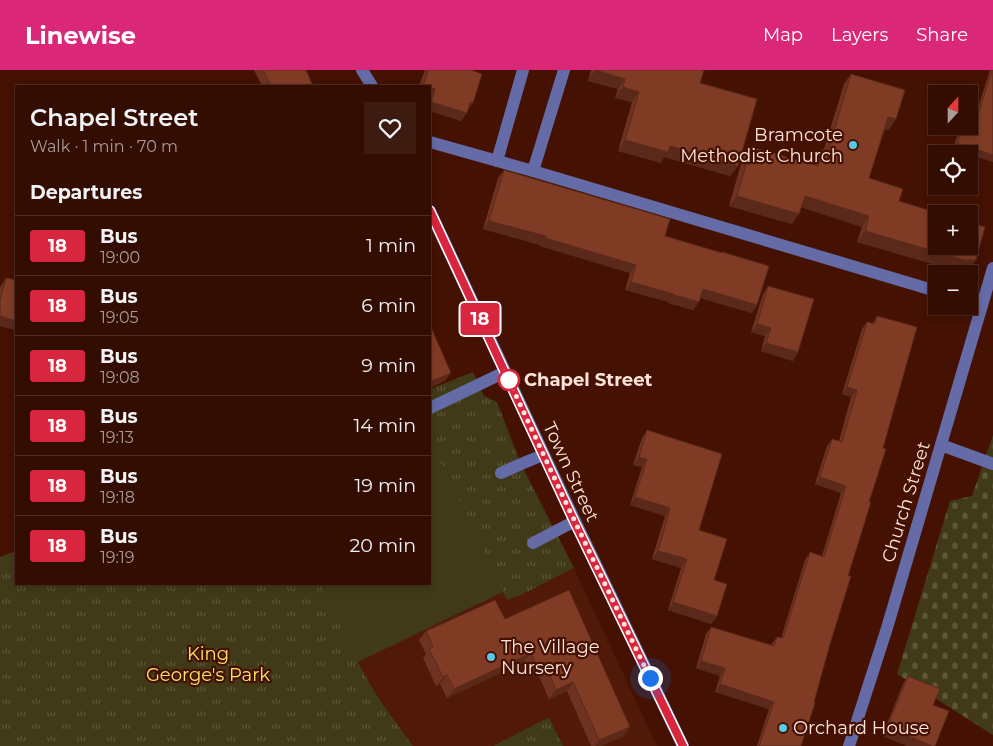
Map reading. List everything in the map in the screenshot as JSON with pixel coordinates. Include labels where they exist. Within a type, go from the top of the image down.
[{"type":"street","points":[[362,70],[371,85]]},
{"type":"street","points":[[497,161],[523,70]]},
{"type":"street","points":[[533,171],[564,70]]},
{"type":"street","points":[[431,142],[928,289]]},
{"type":"street","name":"Town Street","points":[[431,213],[574,521],[684,746]]},
{"type":"street","name":"Church Street","points":[[849,746],[887,628],[993,268]]},
{"type":"street","points":[[978,303],[982,304]]},
{"type":"street","points":[[431,408],[505,372]]},
{"type":"street","points":[[941,445],[993,464]]},
{"type":"street","points":[[501,473],[543,455]]},
{"type":"street","points":[[533,543],[574,521]]},
{"type":"shaded area","name":"The Village Nursery","points":[[574,568],[657,746],[563,746],[549,717],[493,746],[413,746],[396,724],[358,662],[503,592],[507,600],[521,595]]},
{"type":"green space","name":"King George's Park","points":[[473,372],[484,396],[497,402],[521,464],[574,568],[521,595],[507,600],[503,592],[358,662],[377,695],[413,746],[0,746],[0,557],[15,551],[15,585],[431,585],[431,389]]},
{"type":"green space","points":[[993,435],[993,735],[897,674],[950,501],[972,496]]},
{"type":"green space","points":[[431,442],[503,591],[358,662],[320,585],[431,585]]},
{"type":"green space","points":[[549,717],[563,746],[493,746]]},
{"type":"building","points":[[263,70],[306,70],[313,85],[270,85]]},
{"type":"building","points":[[428,70],[471,70],[482,74],[473,103],[470,102],[467,113],[431,102],[435,89],[431,88],[431,85],[423,85]]},
{"type":"building","points":[[595,70],[704,70],[700,83],[757,99],[738,166],[670,146],[668,152],[625,140],[639,92],[623,87],[625,79]]},
{"type":"building","points":[[993,70],[993,155],[978,150],[978,145],[957,143],[960,135],[978,135],[978,115]]},
{"type":"building","points":[[851,74],[905,90],[896,119],[888,117],[869,178],[903,189],[899,201],[928,210],[928,249],[865,231],[869,216],[805,196],[799,214],[737,196],[751,147],[818,166],[823,149],[828,151]]},
{"type":"building","points":[[504,170],[670,219],[665,236],[769,266],[757,305],[703,289],[699,302],[631,282],[636,265],[545,238],[546,236],[489,221]]},
{"type":"building","points":[[978,225],[985,227],[978,253]]},
{"type":"building","points":[[947,255],[977,255],[976,260],[964,260]]},
{"type":"building","points":[[6,278],[15,280],[15,321],[0,316],[0,300]]},
{"type":"building","points":[[768,286],[814,299],[798,352],[766,343],[771,328],[757,324]]},
{"type":"building","points":[[877,316],[917,327],[883,448],[886,449],[869,502],[871,502],[848,576],[851,576],[801,746],[759,746],[774,702],[720,684],[725,668],[701,661],[711,627],[774,646],[777,637],[783,638],[810,552],[824,557],[846,486],[820,477],[832,439],[842,442],[857,390],[847,387],[867,322],[875,324]]},
{"type":"building","points":[[431,327],[451,373],[431,382]]},
{"type":"building","points":[[647,430],[722,454],[699,530],[727,539],[714,580],[727,584],[717,616],[673,602],[687,559],[658,551],[670,508],[635,497],[647,459],[639,457]]},
{"type":"building","points":[[569,590],[630,727],[599,740],[573,682],[556,690],[544,662],[537,666],[531,653],[454,689],[447,675],[443,677],[429,649],[433,647],[426,631],[495,600],[505,619]]},
{"type":"building","points":[[908,676],[940,689],[933,705],[949,711],[935,746],[887,727]]},
{"type":"bus line","name":"18","points":[[431,213],[574,521],[683,746]]},
{"type":"place","name":"Bramcote Methodist Church","points":[[853,145]]},
{"type":"place","name":"Chapel Street","points":[[509,380]]},
{"type":"place","name":"The Village Nursery","points":[[491,657]]},
{"type":"place","name":"Orchard House","points":[[783,728]]},
{"type":"route","points":[[509,380],[505,372],[650,678]]}]
